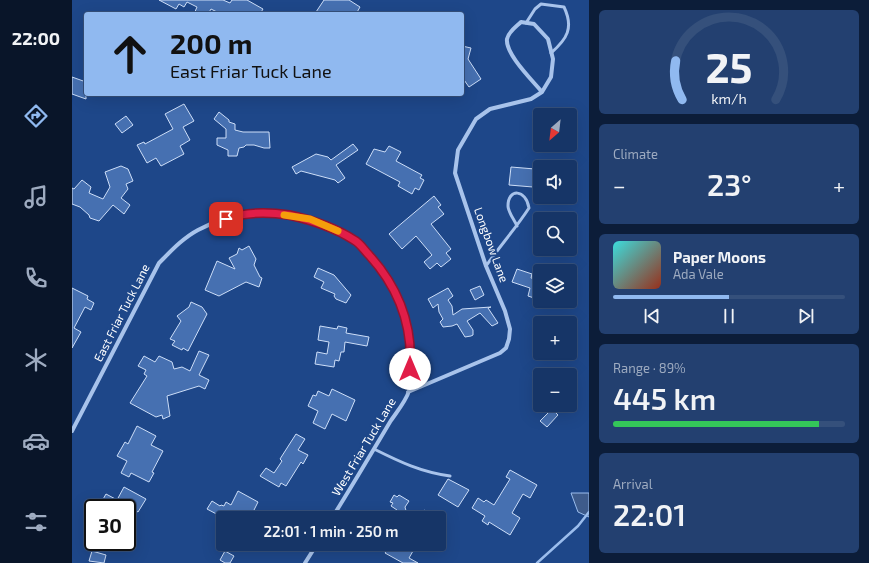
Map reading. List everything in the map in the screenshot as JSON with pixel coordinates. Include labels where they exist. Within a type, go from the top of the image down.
[{"type":"street","points":[[522,22],[526,23],[534,24],[548,39],[552,59],[551,78],[542,92],[514,57],[508,46],[507,39],[511,31],[522,22]]},
{"type":"street","name":"Longbow Lane","points":[[408,392],[500,353],[506,348],[510,329],[505,311],[486,266],[455,173],[458,150],[476,119],[490,109],[531,99],[542,92]]},
{"type":"street","name":"East Friar Tuck Lane","points":[[72,431],[159,263],[179,243],[198,230],[233,216],[271,212],[281,214]]},
{"type":"street","name":"West Friar Tuck Lane","points":[[281,214],[310,219],[355,240],[381,268],[398,297],[408,327],[411,357],[408,392],[336,511]]},
{"type":"street","points":[[305,563],[313,551]]},
{"type":"lane","points":[[526,23],[534,9],[541,4],[564,7],[567,15],[567,36],[551,53]]},
{"type":"lane","points":[[486,266],[517,226],[529,208],[528,200],[520,193],[514,193],[510,197],[508,206],[517,226]]},
{"type":"lane","points":[[374,449],[430,473],[450,476]]},
{"type":"water","points":[[571,493],[589,493],[589,517],[578,512]]},
{"type":"building","points":[[159,0],[223,0],[230,3],[232,0],[247,0],[263,9],[261,12],[217,12],[211,9],[209,12],[195,12],[197,7],[187,2],[184,7],[179,4],[176,9]]},
{"type":"building","points":[[324,0],[349,0],[360,7],[357,12],[316,12]]},
{"type":"building","points":[[464,46],[471,48],[468,59],[481,79],[469,87],[464,80]]},
{"type":"building","points":[[72,77],[84,81],[84,96],[86,96],[86,99],[72,94]]},
{"type":"building","points":[[184,104],[194,121],[183,127],[190,140],[180,146],[184,154],[161,166],[156,158],[147,163],[137,145],[144,142],[145,144],[173,129],[165,114]]},
{"type":"building","points":[[219,112],[229,120],[229,122],[235,124],[235,130],[243,132],[269,132],[270,148],[246,145],[239,148],[237,156],[228,156],[228,150],[217,145],[217,138],[226,138],[226,129],[214,119]]},
{"type":"building","points":[[126,116],[133,125],[122,133],[115,124]]},
{"type":"building","points":[[353,144],[358,150],[336,165],[345,178],[338,183],[335,180],[301,171],[296,174],[292,167],[316,154],[328,157],[331,160]]},
{"type":"building","points":[[389,146],[401,152],[396,161],[422,175],[420,178],[424,180],[419,190],[415,188],[412,194],[398,186],[400,182],[366,164],[374,149],[385,152]]},
{"type":"building","points":[[121,166],[128,169],[133,181],[126,184],[128,189],[121,198],[130,205],[124,214],[113,205],[99,221],[90,218],[89,215],[80,207],[72,204],[72,188],[74,189],[82,180],[91,187],[89,193],[103,199],[110,187],[105,172]]},
{"type":"building","points":[[511,167],[533,169],[533,187],[509,185]]},
{"type":"building","points":[[434,196],[441,205],[438,207],[444,214],[431,224],[451,249],[446,253],[451,259],[441,267],[437,263],[430,269],[424,262],[432,255],[416,236],[402,249],[389,234]]},
{"type":"building","points":[[249,246],[256,259],[254,265],[262,278],[259,287],[246,282],[219,296],[205,290],[217,261],[235,269],[229,258],[237,254],[239,248],[242,250]]},
{"type":"building","points":[[318,268],[334,275],[351,295],[346,303],[336,299],[334,296],[335,294],[321,288],[324,282],[314,277]]},
{"type":"building","points":[[517,269],[532,274],[533,298],[528,296],[530,288],[512,282]]},
{"type":"building","points":[[480,286],[484,295],[475,300],[470,290]]},
{"type":"building","points":[[72,288],[88,296],[87,299],[94,303],[91,310],[85,307],[74,328],[81,332],[72,348]]},
{"type":"building","points":[[448,288],[453,296],[448,300],[452,306],[453,315],[462,309],[491,307],[488,308],[498,323],[492,326],[480,313],[467,321],[473,330],[473,335],[465,337],[457,324],[443,327],[440,322],[443,319],[439,312],[438,304],[433,308],[428,299]]},
{"type":"building","points":[[191,302],[202,307],[207,314],[188,351],[172,345],[175,341],[170,339],[181,321],[177,316],[189,307]]},
{"type":"building","points":[[320,326],[337,329],[338,326],[347,328],[346,333],[369,337],[367,346],[345,342],[344,352],[341,352],[339,361],[335,360],[334,367],[315,364],[317,352],[327,354],[329,342],[318,340]]},
{"type":"building","points":[[199,351],[209,355],[199,375],[209,380],[205,389],[199,386],[167,396],[170,416],[163,419],[162,415],[156,417],[130,403],[147,376],[144,374],[146,370],[138,366],[144,356],[155,362],[159,356],[172,362],[174,369],[182,367],[190,371]]},
{"type":"building","points":[[332,389],[355,400],[346,421],[332,414],[325,429],[313,423],[318,411],[308,406],[313,395],[316,396],[318,391],[329,396]]},
{"type":"building","points":[[549,412],[555,412],[558,415],[547,427],[540,421]]},
{"type":"building","points":[[137,426],[156,436],[151,445],[163,451],[152,472],[154,473],[149,482],[131,473],[129,477],[121,473],[127,461],[117,456],[125,442],[128,444]]},
{"type":"building","points":[[296,434],[305,439],[298,450],[308,455],[303,464],[301,462],[286,486],[281,483],[279,487],[260,476],[266,468],[274,473],[282,461],[280,459]]},
{"type":"building","points":[[510,470],[537,485],[530,498],[523,494],[512,513],[520,518],[510,535],[489,522],[488,525],[482,521],[485,516],[472,508],[478,498],[484,502],[486,500],[494,505],[510,479],[506,477]]},
{"type":"building","points":[[448,479],[469,490],[458,507],[438,495]]},
{"type":"building","points":[[124,487],[146,499],[138,512],[136,511],[136,499],[118,499]]},
{"type":"building","points":[[238,491],[258,502],[254,511],[216,511],[216,514],[207,509],[212,501],[220,506],[224,506],[226,502],[231,505]]},
{"type":"building","points":[[106,494],[115,499],[103,499]]},
{"type":"building","points":[[394,495],[397,497],[399,495],[409,501],[405,507],[406,511],[397,511],[391,506],[393,503],[390,502]]},
{"type":"building","points":[[92,551],[106,555],[104,563],[89,561]]},
{"type":"building","points":[[225,551],[234,556],[230,563],[225,563],[220,560]]},
{"type":"building","points":[[386,551],[413,551],[409,558],[418,563],[403,563],[385,553]]},
{"type":"waterway","points":[[537,563],[578,526],[589,512]]},
{"type":"slow traffic","points":[[284,215],[310,219],[338,231]]},
{"type":"route","points":[[226,219],[233,216],[271,212],[310,219],[355,240],[381,268],[398,297],[408,327],[411,357],[410,369]]}]
